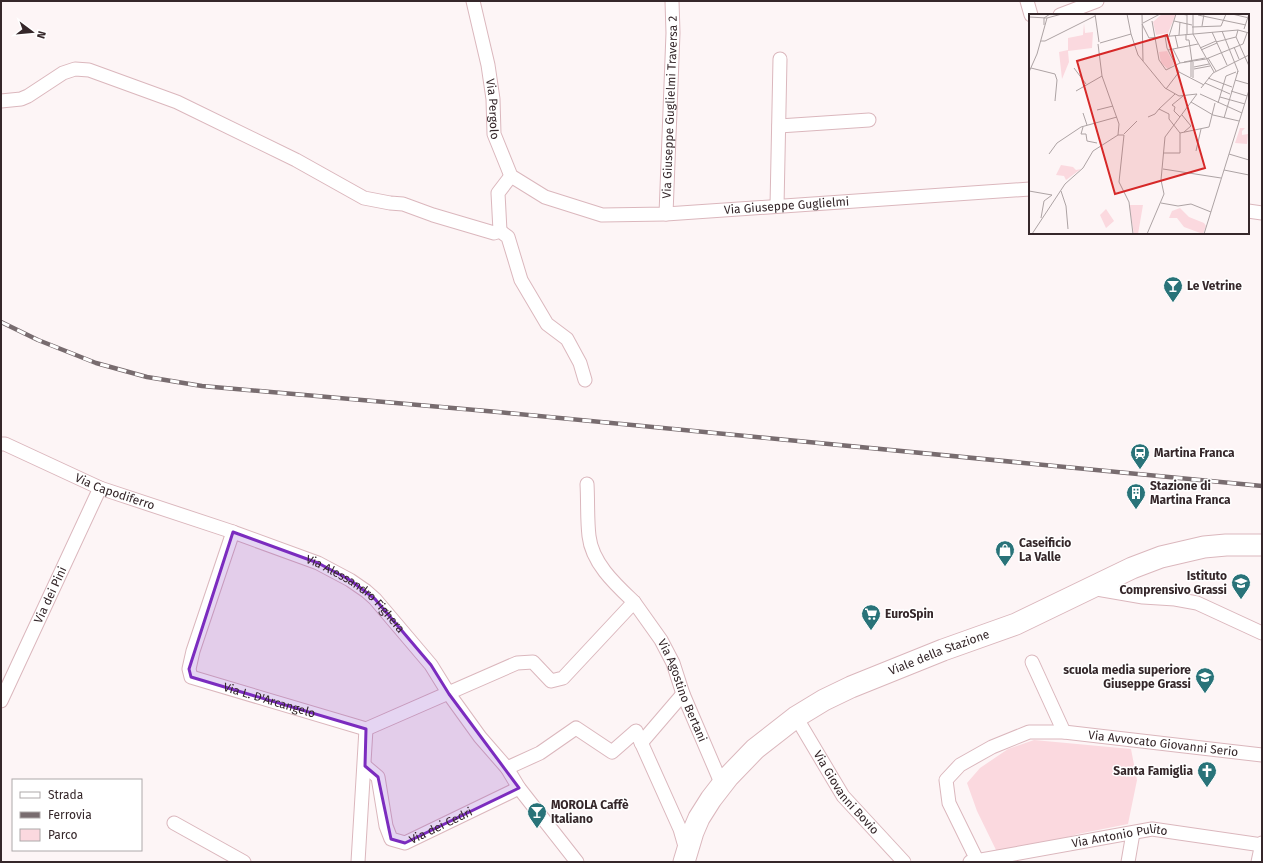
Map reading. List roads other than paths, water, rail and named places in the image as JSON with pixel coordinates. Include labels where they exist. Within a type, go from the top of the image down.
[{"type":"main road","name":"Viale della Stazione","points":[[685,857],[699,818],[722,785],[755,749],[796,717],[824,700],[851,687],[943,650],[1016,624],[1132,568],[1161,557],[1226,545],[1262,545]]},
{"type":"street","name":"Via Pergolo","points":[[473,1],[488,65],[493,99],[494,134],[511,176]]},
{"type":"street","name":"Via Giuseppe Guglielmi Traversa 2","points":[[666,214],[673,33],[672,1]]},
{"type":"street","points":[[1027,1],[1032,14]]},
{"type":"street","points":[[1063,14],[1097,1]]},
{"type":"street","points":[[777,206],[780,59]]},
{"type":"street","points":[[1,101],[20,99],[28,96],[63,74],[75,69],[89,70],[178,102],[296,160],[364,198],[403,204],[474,228],[494,233],[500,231]]},
{"type":"street","points":[[779,126],[869,120]]},
{"type":"street","name":"Via Giuseppe Guglielmi","points":[[511,176],[545,197],[602,215],[666,214],[1029,189]]},
{"type":"street","points":[[500,231],[498,193],[511,176]]},
{"type":"street","points":[[1249,211],[1262,214]]},
{"type":"street","points":[[500,231],[508,237],[521,280],[547,324],[567,339],[580,363],[585,380]]},
{"type":"street","name":"Via Capodiferro","points":[[1,444],[5,444],[100,488],[233,532]]},
{"type":"street","name":"Via Agostino Bertani","points":[[587,484],[589,538],[596,557],[604,571],[634,602],[661,640],[673,663],[683,694],[722,785]]},
{"type":"street","name":"Via dei Pini","points":[[1,701],[100,488]]},
{"type":"street","name":"Via Alessandro Fighera","points":[[233,532],[318,563],[350,580],[375,599],[431,665],[449,694],[480,737],[507,768],[519,788],[577,862]]},
{"type":"street","name":"Via L. D'Arcangelo","points":[[233,532],[193,651],[189,669],[191,677],[366,729]]},
{"type":"street","points":[[1090,588],[1197,603],[1262,633]]},
{"type":"street","points":[[358,862],[365,766],[366,729],[517,663],[534,662],[550,681],[563,678],[634,602]]},
{"type":"street","points":[[1032,662],[1064,732]]},
{"type":"street","points":[[507,768],[540,754],[576,728],[612,752],[638,737],[683,694]]},
{"type":"street","name":"Via Giovanni Bovio","points":[[796,717],[843,796],[904,862]]},
{"type":"street","name":"Via Avvocato Giovanni Serio","points":[[975,862],[949,802],[946,780],[960,765],[992,747],[1029,732],[1064,732],[1262,755]]},
{"type":"street","points":[[638,737],[680,829],[685,857]]},
{"type":"street","name":"Via dei Cedri","points":[[365,766],[378,777],[386,826],[391,839],[405,843],[519,788]]},
{"type":"street","points":[[174,823],[244,862]]},
{"type":"street","name":"Via Antonio Pulito","points":[[975,862],[1152,829],[1262,844]]},
{"type":"street","points":[[1128,862],[1133,833]]},
{"type":"street","points":[[1258,862],[1262,844]]},
{"type":"railway","points":[[1,322],[38,340],[96,363],[147,377],[202,386],[498,412],[1262,486]]},
{"type":"place","name":"Le Vetrine","points":[[1173,303]]},
{"type":"place","name":"Martina Franca","points":[[1140,470]]},
{"type":"place","name":"Stazione di Martina Franca","points":[[1136,510]]},
{"type":"place","name":"Caseificio La Valle","points":[[1005,567]]},
{"type":"place","name":"Istituto Comprensivo Grassi","points":[[1241,600]]},
{"type":"place","name":"EuroSpin","points":[[871,631]]},
{"type":"place","name":"scuola media superiore Giuseppe Grassi","points":[[1205,694]]},
{"type":"place","name":"Santa Famiglia","points":[[1207,788]]},
{"type":"place","name":"MOROLA Caffè Italiano","points":[[537,829]]}]
